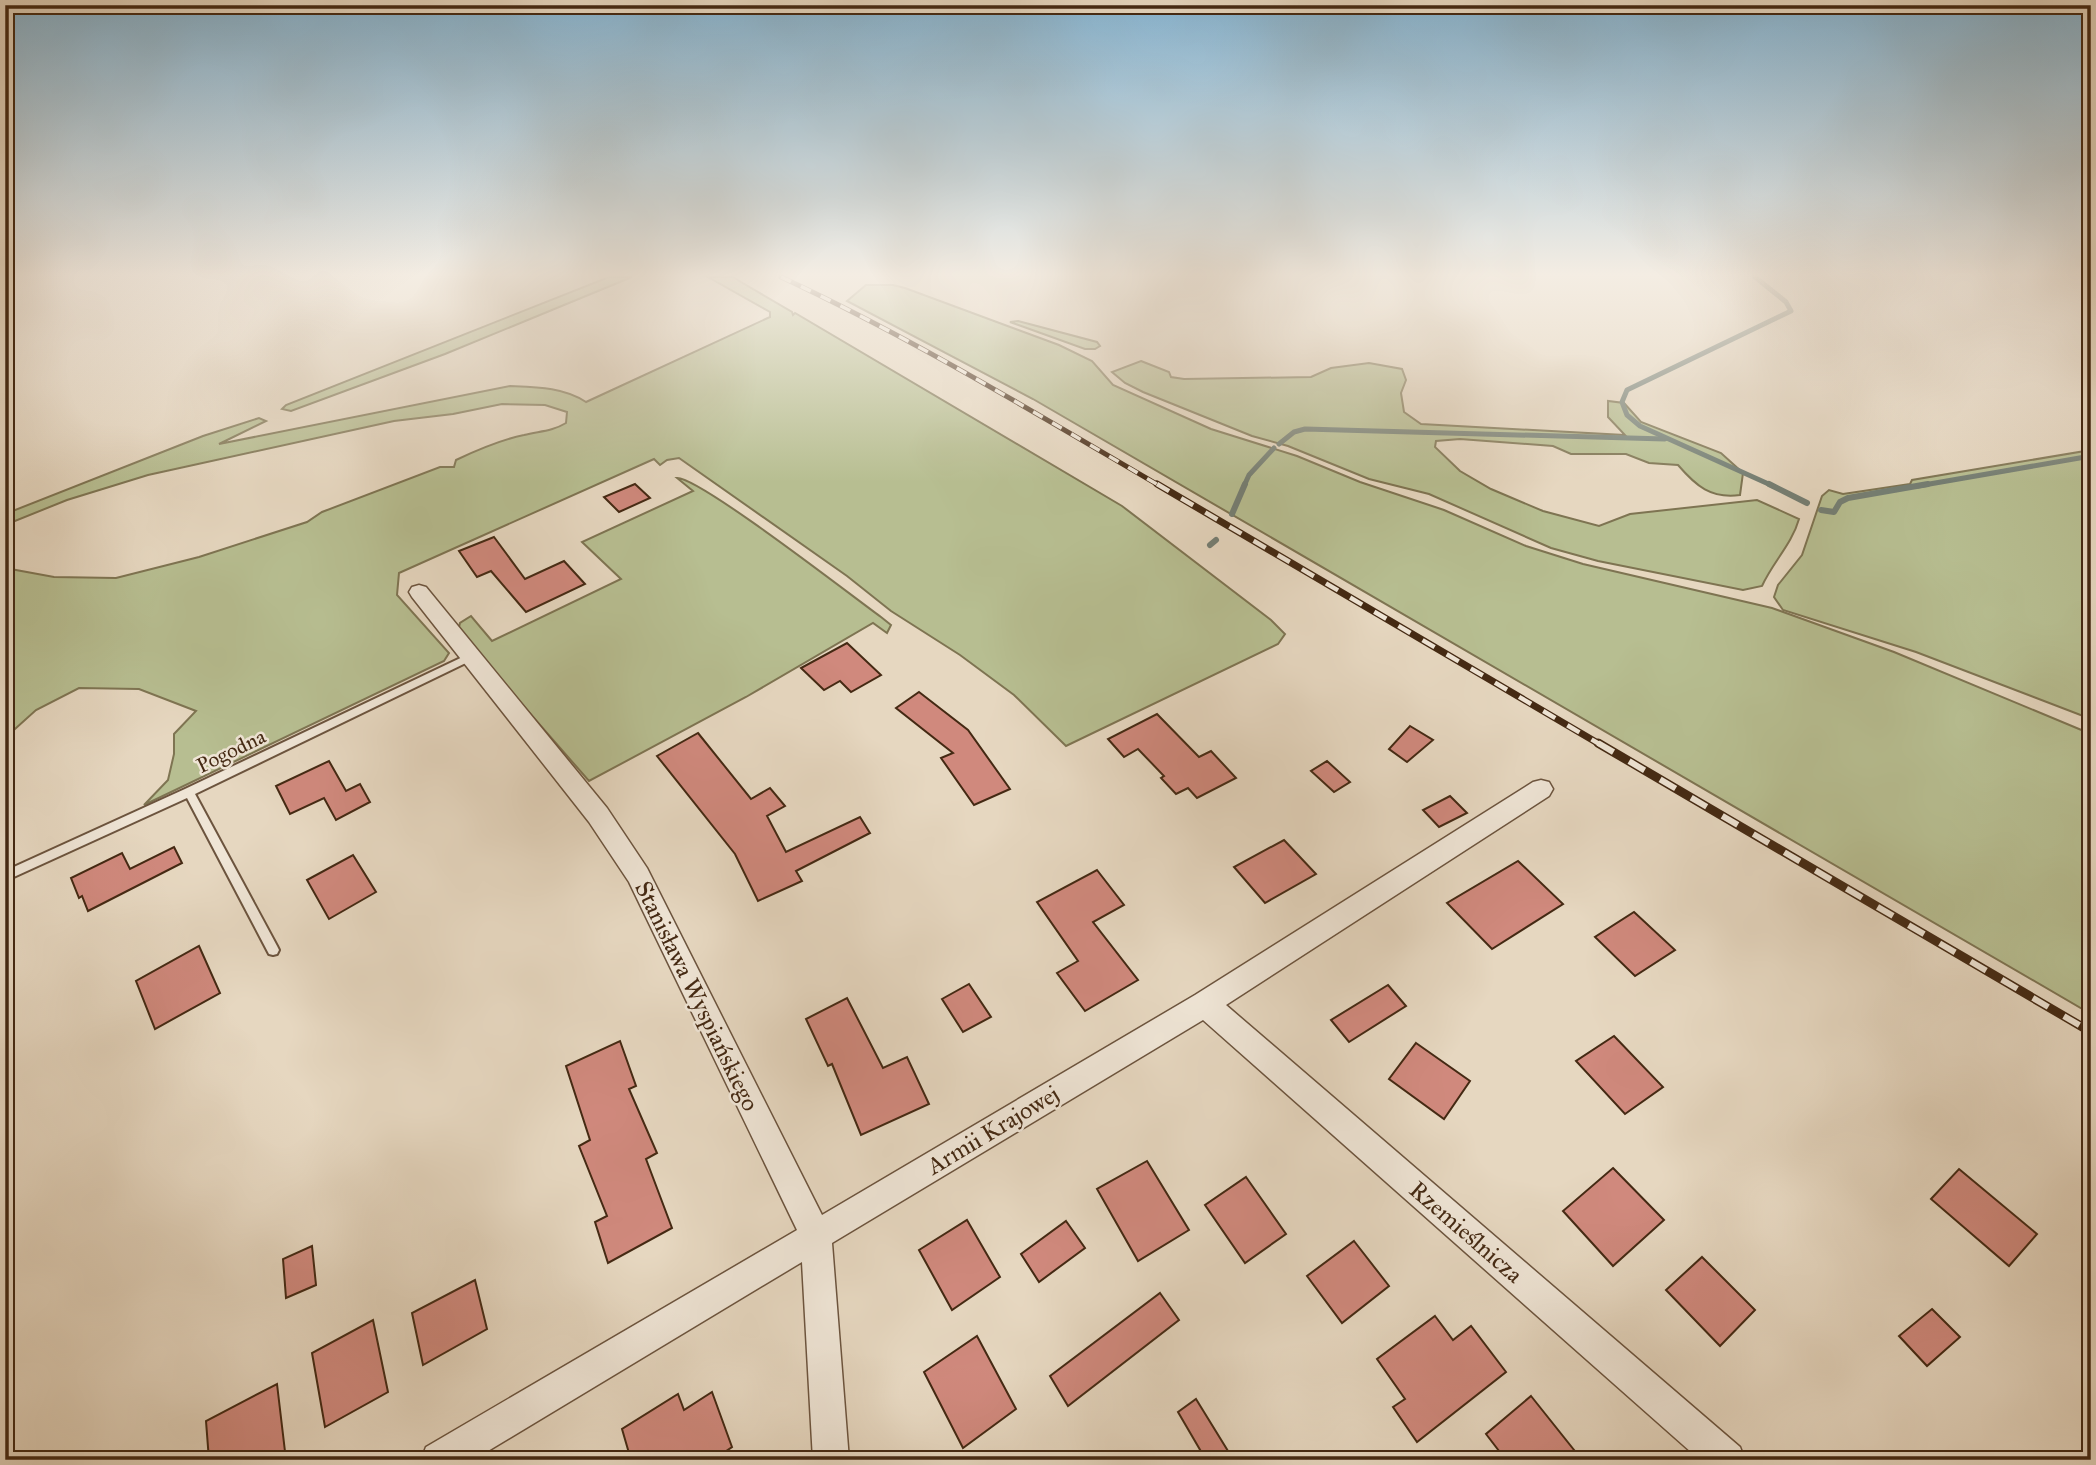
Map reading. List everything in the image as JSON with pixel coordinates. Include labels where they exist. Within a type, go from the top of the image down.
[{"type":"street","name":"Stanisława Wyspiańskiego","points":[[419,592],[598,815],[638,875],[816,1236],[831,1460]]},
{"type":"street","name":"Armii Krajowej","points":[[439,1460],[1205,1004],[1541,789]]},
{"type":"street","name":"Rzemieślnicza","points":[[1205,1004],[1727,1460]]},
{"type":"lane","name":"Pogodna","points":[[5,876],[189,792],[471,657]]},
{"type":"lane","points":[[189,792],[273,950]]},
{"type":"green space","points":[[436,345],[466,345],[291,411],[282,409],[286,405]]},
{"type":"green space","points":[[709,345],[850,345],[1122,506],[1271,620],[1285,634],[1278,644],[1066,746],[1014,695],[960,655],[891,611],[847,576],[679,458],[667,460],[660,465],[654,459],[399,573],[397,595],[449,653],[444,661],[144,805],[168,780],[174,754],[174,734],[196,711],[139,689],[79,688],[36,710],[5,738],[5,568],[54,577],[116,578],[199,557],[307,522],[322,512],[440,467],[454,467],[456,460],[497,442],[555,428],[566,423],[567,412],[545,405],[502,404],[453,414],[394,421],[148,475],[67,500],[5,525],[5,514],[203,436],[259,418],[266,421],[219,444],[510,386],[559,391],[586,402]]},
{"type":"green space","points":[[931,345],[1060,345],[1092,361],[1113,385],[1211,429],[1297,456],[1360,482],[1444,510],[1526,546],[1583,564],[1772,608],[1894,652],[2091,734],[2091,1014],[1033,399]]},
{"type":"green space","points":[[1075,345],[1100,346],[1095,349]]},
{"type":"green space","points":[[1141,361],[1169,372],[1171,377],[1184,379],[1311,377],[1331,368],[1369,363],[1402,369],[1406,380],[1401,393],[1404,412],[1421,424],[1625,435],[1608,417],[1608,401],[1624,403],[1641,422],[1721,453],[1743,473],[1740,495],[1712,493],[1698,485],[1678,465],[1649,463],[1626,454],[1571,454],[1553,446],[1460,439],[1436,441],[1435,447],[1460,471],[1491,489],[1543,511],[1599,526],[1630,514],[1757,500],[1799,519],[1792,537],[1762,586],[1743,590],[1598,561],[1551,548],[1429,494],[1369,479],[1288,446],[1252,436],[1143,392],[1125,383],[1112,372]]},
{"type":"green space","points":[[2091,450],[2091,719],[1916,652],[1783,610],[1774,597],[1778,585],[1802,555],[1822,496],[1829,490],[1843,494],[1910,484],[1912,480]]},
{"type":"green space","points":[[677,478],[714,496],[744,516],[891,625],[887,633],[873,623],[746,697],[589,781],[458,631],[460,623],[471,616],[492,641],[621,579],[582,542],[693,491]]},
{"type":"building","points":[[635,484],[650,498],[619,512],[604,497]]},
{"type":"building","points":[[494,537],[525,579],[564,561],[585,584],[526,612],[491,571],[477,577],[459,551]]},
{"type":"building","points":[[847,643],[881,675],[851,692],[840,681],[824,690],[801,668]]},
{"type":"building","points":[[919,692],[968,730],[1010,789],[974,805],[941,758],[953,753],[896,708]]},
{"type":"building","points":[[1157,714],[1199,757],[1211,751],[1236,778],[1197,798],[1188,788],[1176,794],[1161,778],[1164,776],[1138,749],[1124,757],[1108,739]]},
{"type":"building","points":[[1410,726],[1433,740],[1407,762],[1389,749]]},
{"type":"building","points":[[698,733],[751,799],[770,788],[785,806],[767,816],[786,852],[860,817],[870,833],[796,871],[802,881],[758,901],[735,854],[657,756]]},
{"type":"building","points":[[329,761],[346,791],[360,784],[370,802],[336,820],[324,798],[290,814],[276,786]]},
{"type":"building","points":[[1327,761],[1350,782],[1334,792],[1311,771]]},
{"type":"building","points":[[1450,796],[1467,813],[1439,827],[1423,810]]},
{"type":"building","points":[[1284,840],[1316,874],[1265,903],[1234,867]]},
{"type":"building","points":[[174,847],[182,863],[88,911],[82,896],[79,898],[71,878],[122,853],[130,869]]},
{"type":"building","points":[[353,855],[376,892],[329,919],[307,880]]},
{"type":"building","points":[[1518,861],[1563,904],[1492,949],[1447,903]]},
{"type":"building","points":[[1097,870],[1124,905],[1093,922],[1138,980],[1085,1011],[1057,973],[1078,961],[1037,902]]},
{"type":"building","points":[[1634,912],[1675,950],[1635,976],[1595,937]]},
{"type":"building","points":[[199,946],[220,993],[155,1029],[136,981]]},
{"type":"building","points":[[969,984],[991,1017],[963,1032],[942,999]]},
{"type":"building","points":[[1388,985],[1406,1006],[1349,1042],[1331,1020]]},
{"type":"building","points":[[847,998],[883,1068],[907,1057],[929,1104],[861,1135],[832,1064],[828,1066],[806,1019]]},
{"type":"building","points":[[1614,1036],[1663,1087],[1625,1114],[1576,1061]]},
{"type":"building","points":[[620,1041],[636,1086],[629,1089],[657,1153],[646,1159],[672,1228],[608,1263],[595,1222],[607,1216],[579,1146],[590,1140],[566,1066]]},
{"type":"building","points":[[1416,1043],[1470,1081],[1444,1119],[1389,1079]]},
{"type":"building","points":[[1147,1161],[1189,1230],[1138,1261],[1097,1189]]},
{"type":"building","points":[[1613,1168],[1664,1220],[1613,1266],[1563,1211]]},
{"type":"building","points":[[1959,1169],[2037,1234],[2009,1266],[1931,1199]]},
{"type":"building","points":[[1246,1177],[1286,1234],[1245,1263],[1205,1205]]},
{"type":"building","points":[[967,1220],[1000,1277],[952,1310],[919,1250]]},
{"type":"building","points":[[1066,1221],[1085,1248],[1039,1282],[1021,1254]]},
{"type":"building","points":[[1354,1241],[1389,1286],[1342,1323],[1307,1276]]},
{"type":"building","points":[[312,1246],[316,1285],[286,1298],[283,1259]]},
{"type":"building","points":[[1702,1257],[1755,1310],[1720,1346],[1666,1290]]},
{"type":"building","points":[[475,1280],[487,1329],[423,1365],[412,1313]]},
{"type":"building","points":[[1160,1293],[1179,1320],[1068,1406],[1050,1376]]},
{"type":"building","points":[[1932,1309],[1960,1337],[1927,1366],[1899,1336]]},
{"type":"building","points":[[1435,1316],[1453,1340],[1471,1326],[1506,1372],[1417,1442],[1393,1407],[1405,1399],[1377,1359]]},
{"type":"building","points":[[373,1320],[388,1392],[325,1427],[312,1353]]},
{"type":"building","points":[[977,1336],[1016,1409],[963,1448],[924,1372]]},
{"type":"building","points":[[277,1384],[286,1460],[209,1460],[206,1421]]},
{"type":"building","points":[[712,1392],[732,1447],[713,1460],[631,1460],[622,1429],[678,1394],[684,1410]]},
{"type":"building","points":[[1531,1396],[1582,1460],[1506,1460],[1486,1434]]},
{"type":"building","points":[[1196,1399],[1228,1451],[1216,1460],[1206,1460],[1178,1412]]},
{"type":"waterway","points":[[1720,345],[1627,390],[1622,402],[1627,415],[1640,426],[1773,486]]},
{"type":"waterway","points":[[1279,444],[1294,432],[1305,429],[1665,439]]},
{"type":"waterway","points":[[1244,486],[1249,475],[1274,448]]},
{"type":"waterway","points":[[1918,486],[2091,456]]},
{"type":"waterway","points":[[1232,514],[1245,484]]},
{"type":"waterway","points":[[1769,484],[1773,486]]},
{"type":"waterway","points":[[1821,510],[1834,512],[1840,502],[1848,498],[1928,484]]},
{"type":"waterway","points":[[1773,486],[1807,503]]},
{"type":"waterway","points":[[1210,545],[1216,540]]},
{"type":"railway","points":[[916,345],[1160,486]]},
{"type":"railway","points":[[1157,484],[1601,745]]},
{"type":"railway","points":[[1598,743],[2091,1032]]}]
